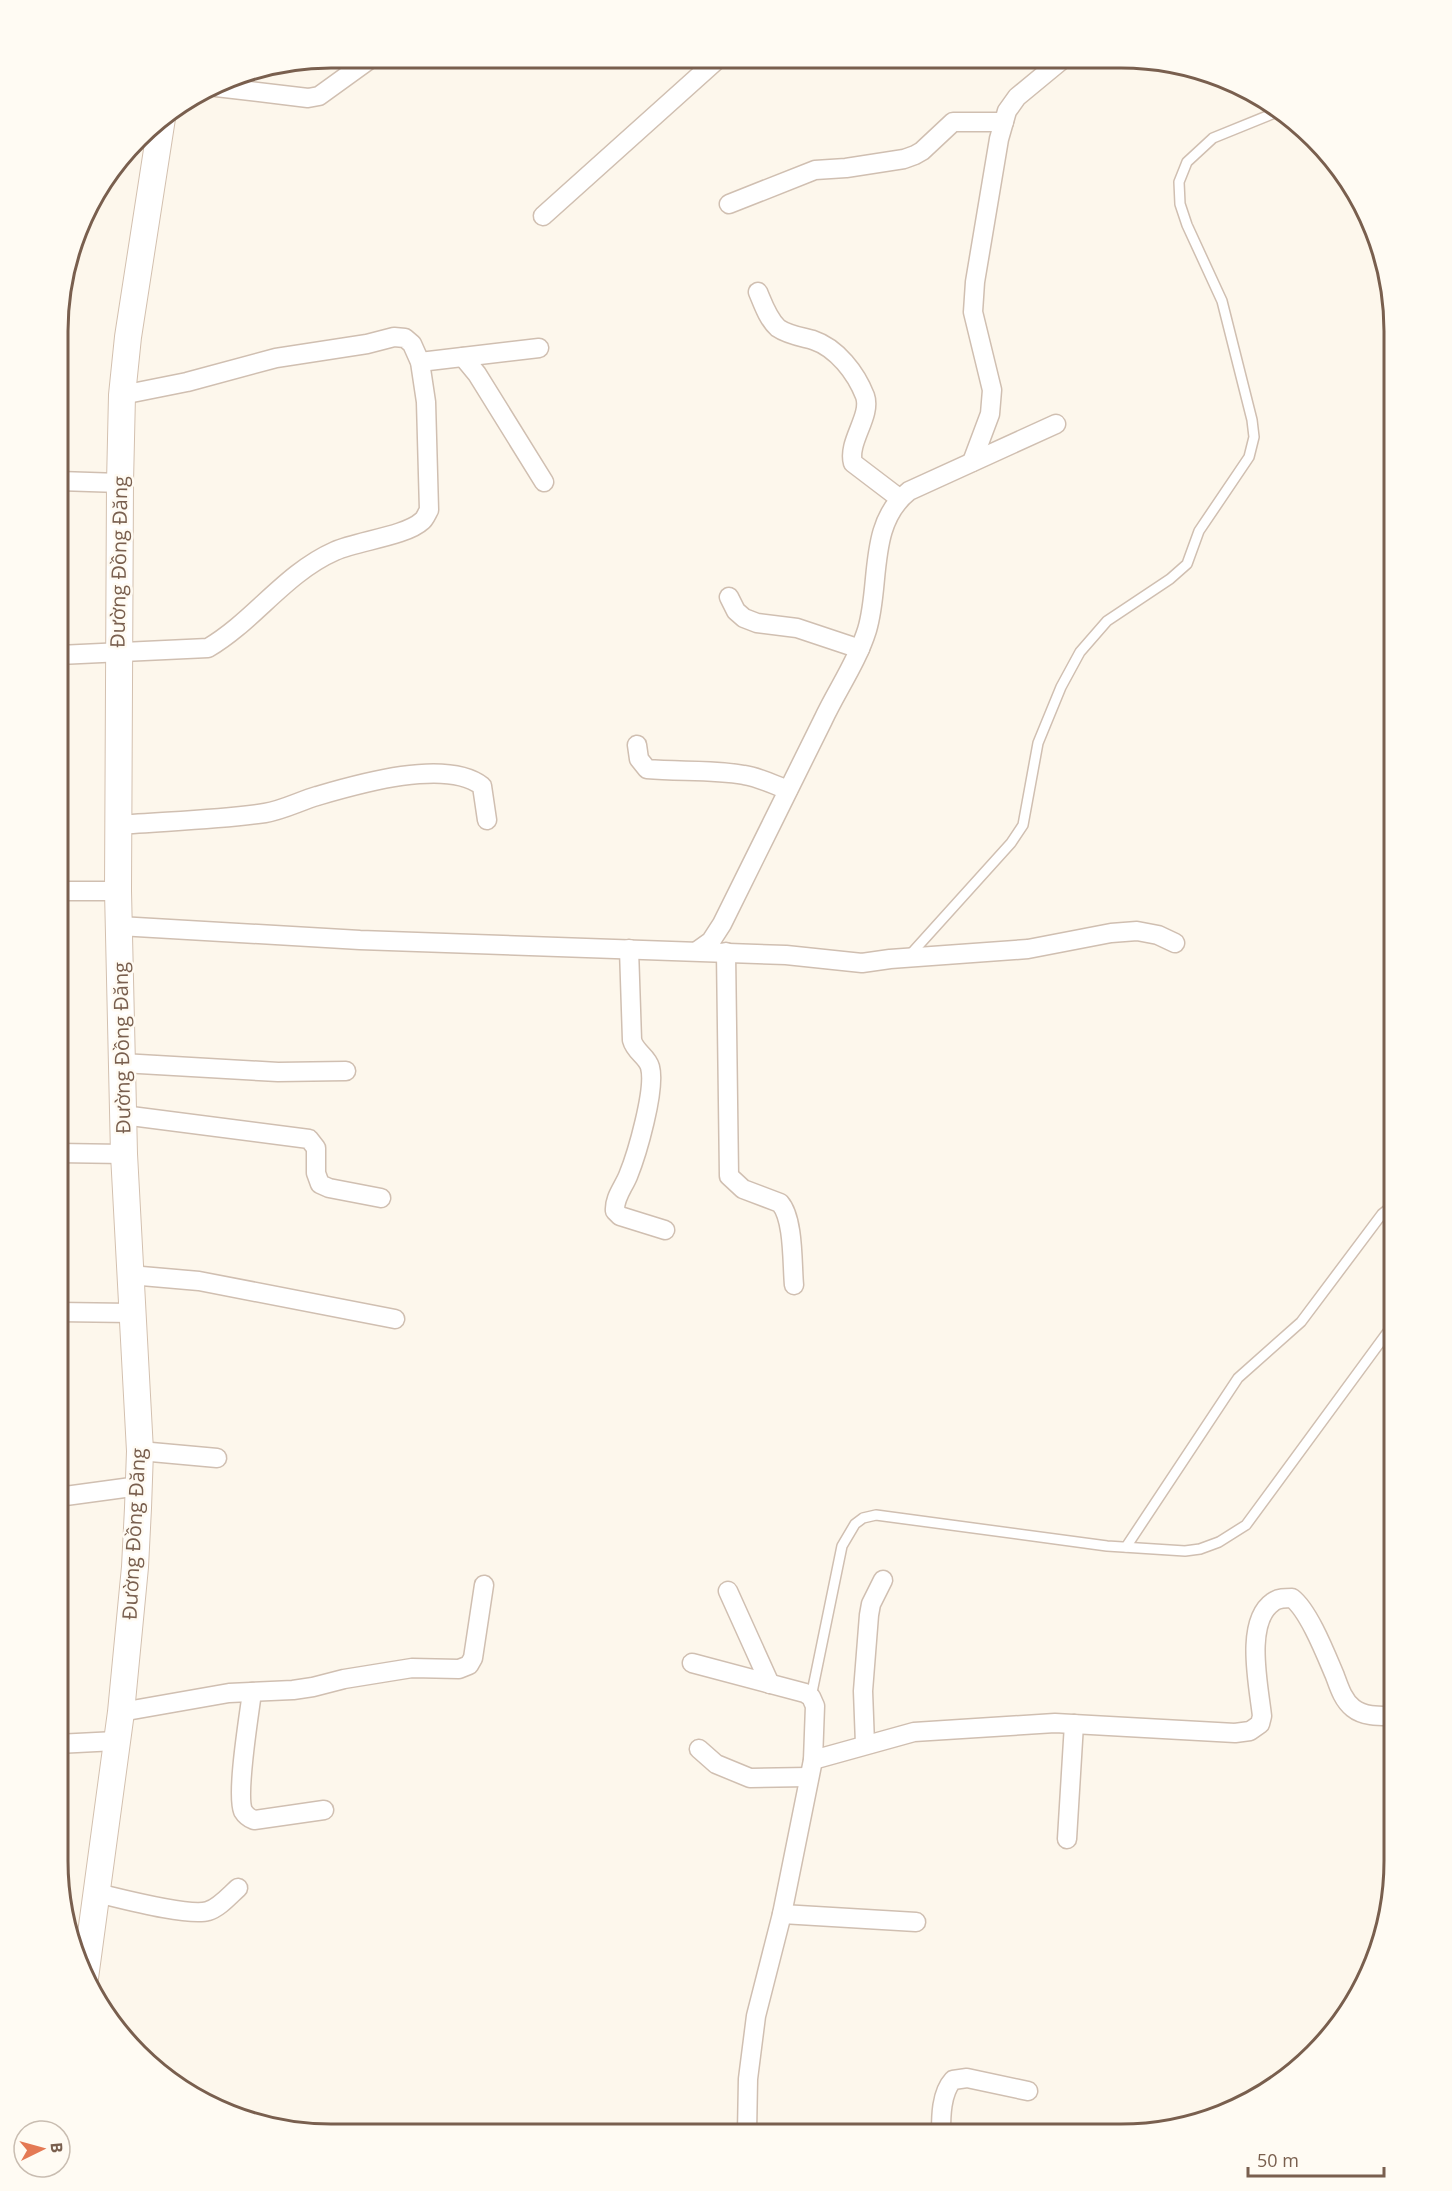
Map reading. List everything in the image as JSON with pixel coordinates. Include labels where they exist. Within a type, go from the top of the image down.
[{"type":"main road","name":"Đường Đồng Đăng","points":[[87,1960],[121,1712],[135,1567],[140,1450],[124,1154],[118,891],[120,483],[122,395],[128,337],[160,131]]},
{"type":"street","points":[[229,89],[308,98],[319,96],[358,68]]},
{"type":"street","points":[[543,216],[708,68]]},
{"type":"street","points":[[972,462],[990,414],[992,390],[977,330],[974,302],[975,282],[999,140],[1007,111],[1017,97],[1052,68]]},
{"type":"street","points":[[729,204],[815,170],[846,168],[904,159],[922,151],[950,124],[965,121],[1004,122]]},
{"type":"street","points":[[758,292],[776,326],[784,332],[828,346],[836,352],[852,374],[865,397],[866,405],[852,450],[853,463],[899,498]]},
{"type":"street","points":[[68,654],[208,648],[222,639],[314,561],[337,550],[409,529],[422,521],[429,510],[426,402],[420,362],[412,344],[405,338],[394,337],[367,344],[276,358],[187,382],[122,395]]},
{"type":"street","points":[[420,362],[539,348]]},
{"type":"street","points":[[463,357],[477,374],[544,482]]},
{"type":"street","points":[[697,951],[711,940],[722,924],[860,649],[872,615],[880,537],[899,498],[909,490],[1056,424]]},
{"type":"street","points":[[68,481],[120,483]]},
{"type":"street","points":[[729,597],[736,611],[744,618],[757,623],[797,628],[860,649]]},
{"type":"street","points":[[637,745],[639,759],[647,769],[740,774],[789,790]]},
{"type":"street","points":[[118,825],[266,813],[316,796],[386,778],[435,773],[454,776],[482,786],[488,820]]},
{"type":"street","points":[[68,891],[118,891]]},
{"type":"street","points":[[119,926],[360,939],[726,952],[786,955],[861,963],[1028,948],[1111,933],[1137,931],[1158,934],[1175,943]]},
{"type":"street","points":[[629,949],[632,1040],[635,1050],[649,1064],[650,1078],[643,1132],[627,1178],[615,1200],[615,1211],[620,1216],[665,1230]]},
{"type":"street","points":[[726,952],[729,1176],[743,1190],[780,1203],[783,1207],[789,1222],[794,1285]]},
{"type":"street","points":[[122,1063],[278,1072],[346,1071]]},
{"type":"street","points":[[123,1115],[309,1139],[316,1148],[316,1173],[320,1184],[328,1188],[381,1198]]},
{"type":"street","points":[[68,1153],[124,1154]]},
{"type":"street","points":[[130,1275],[199,1281],[395,1319]]},
{"type":"street","points":[[68,1312],[132,1313]]},
{"type":"street","points":[[140,1450],[217,1458]]},
{"type":"street","points":[[68,1496],[138,1486]]},
{"type":"street","points":[[865,1744],[863,1691],[869,1616],[871,1604],[883,1581]]},
{"type":"street","points":[[121,1712],[229,1693],[314,1688],[344,1679],[412,1668],[459,1669],[468,1665],[473,1658],[484,1585]]},
{"type":"street","points":[[728,1591],[770,1683]]},
{"type":"street","points":[[699,1749],[716,1764],[750,1778],[811,1768],[865,1744],[914,1732],[1055,1723],[1118,1725],[1214,1733],[1250,1731],[1260,1724],[1262,1716],[1256,1651],[1260,1621],[1275,1600],[1292,1598],[1299,1604],[1324,1650],[1343,1696],[1354,1708],[1369,1715],[1384,1716]]},
{"type":"street","points":[[692,1663],[805,1693],[811,1697],[815,1706],[811,1768],[782,1914],[756,2016],[748,2079],[747,2124]]},
{"type":"street","points":[[252,1692],[241,1790],[243,1811],[254,1820],[324,1810]]},
{"type":"street","points":[[1067,1839],[1074,1724]]},
{"type":"street","points":[[68,1743],[116,1741]]},
{"type":"street","points":[[96,1893],[184,1911],[201,1912],[214,1908],[238,1888]]},
{"type":"street","points":[[782,1914],[916,1922]]},
{"type":"street","points":[[941,2124],[947,2087],[952,2080],[967,2078],[1028,2091]]},
{"type":"lane","points":[[909,957],[1011,843],[1023,825],[1038,743],[1061,687],[1080,652],[1107,621],[1170,579],[1186,564],[1199,531],[1249,457],[1254,437],[1252,420],[1222,301],[1187,225],[1180,204],[1179,182],[1187,162],[1213,138],[1271,115]]},
{"type":"lane","points":[[1126,1547],[1238,1378],[1301,1322],[1384,1212]]},
{"type":"lane","points":[[811,1697],[842,1546],[855,1524],[863,1518],[876,1515],[1126,1547],[1185,1551],[1200,1549],[1219,1542],[1246,1525],[1384,1337]]}]
